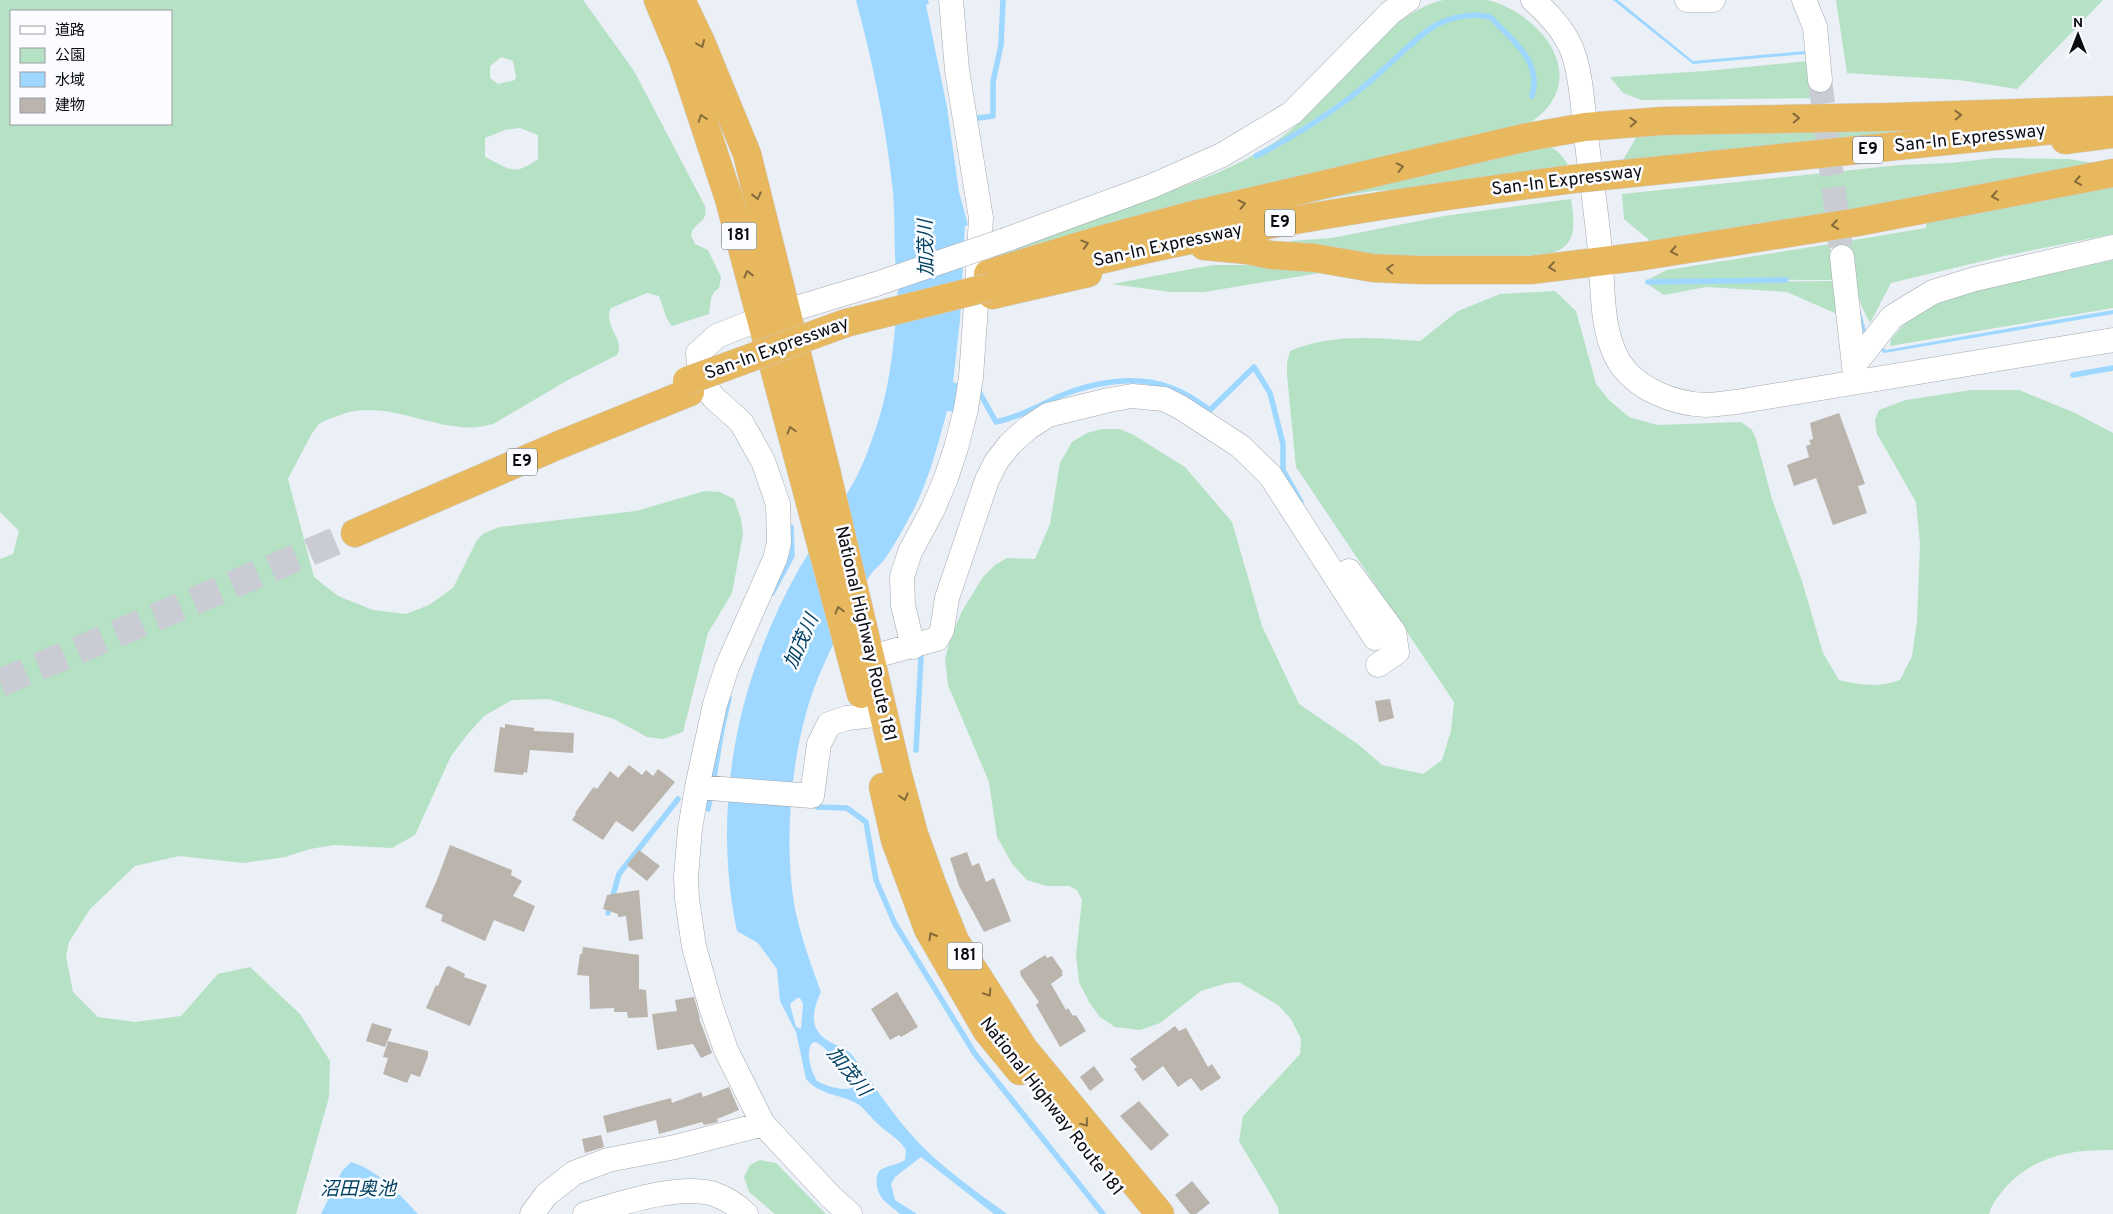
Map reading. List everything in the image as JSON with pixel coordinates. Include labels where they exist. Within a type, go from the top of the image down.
[{"type":"highway","name":"National Highway Route 181","points":[[658,0],[683,60],[729,199],[760,319],[815,474],[864,654],[895,840],[928,930],[987,1031],[1136,1214]]},
{"type":"highway","name":"National Highway Route 181","points":[[680,0],[700,42],[746,154],[785,310],[815,474]]},
{"type":"highway","points":[[990,286],[1100,240],[1189,216],[1528,138],[1585,127],[1662,120],[1889,117],[2113,110]]},
{"type":"highway","name":"San-In Expressway","points":[[1623,179],[2113,124]]},
{"type":"highway","name":"San-In Expressway","points":[[354,527],[846,323],[990,286],[1202,236],[1421,199],[1574,183],[1953,152],[2113,134]]},
{"type":"highway","points":[[1204,246],[1247,250],[1271,255],[1315,258],[1373,268],[1530,270],[1644,256],[1858,222],[2113,174]]},
{"type":"highway","name":"San-In Expressway","points":[[688,387],[884,328],[990,286],[1204,246],[1574,183]]},
{"type":"highway","name":"National Highway Route 181","points":[[875,715],[914,834],[955,941],[1024,1049],[1160,1214]]},
{"type":"street","points":[[913,647],[903,605],[902,577],[910,552],[933,509],[946,478],[966,409],[971,377],[981,218],[957,70],[951,0]]},
{"type":"street","points":[[850,1214],[824,1190],[763,1124],[726,1050],[694,947],[686,878],[690,829],[703,787],[715,704],[726,667],[775,559],[780,542],[778,504],[763,461],[741,422],[714,398],[700,379],[698,353],[717,336],[760,319],[785,310],[830,299],[1008,239],[1152,186],[1230,151],[1292,113],[1390,13],[1408,0]]},
{"type":"street","points":[[1533,0],[1551,15],[1570,44],[1578,75],[1601,261],[1604,306],[1610,337],[1619,360],[1634,378],[1652,391],[1678,400],[1706,405],[1736,402],[1855,374],[2113,340]]},
{"type":"street","points":[[1687,0],[1713,0]]},
{"type":"street","points":[[1804,0],[1815,27],[1820,80]]},
{"type":"street","points":[[1855,374],[1872,342],[1892,317],[1933,292],[1975,279],[2113,246]]},
{"type":"street","points":[[1842,257],[1855,374]]},
{"type":"street","points":[[864,654],[913,647],[937,639],[942,630],[947,598],[987,480],[996,462],[1010,444],[1028,428],[1048,415],[1132,396],[1164,399],[1180,406],[1240,446],[1270,475],[1375,638]]},
{"type":"street","points":[[1326,562],[1339,562],[1345,566],[1394,632],[1397,652],[1378,665]]},
{"type":"street","points":[[703,787],[812,796],[819,744],[830,724],[837,720],[875,715]]},
{"type":"street","points":[[532,1214],[546,1195],[574,1173],[608,1160],[674,1147],[763,1124]]},
{"type":"street","points":[[585,1214],[634,1199],[696,1192],[714,1194],[738,1206],[746,1214]]},
{"type":"green space","points":[[0,0],[583,0],[634,71],[705,206],[705,216],[695,227],[691,235],[695,244],[708,250],[721,277],[719,288],[712,296],[709,314],[672,326],[667,319],[659,296],[647,293],[611,308],[609,320],[619,344],[617,355],[568,380],[493,424],[473,427],[454,426],[395,413],[375,410],[355,411],[328,419],[318,425],[288,479],[314,577],[338,596],[373,610],[406,614],[429,605],[453,588],[477,540],[483,534],[499,527],[636,511],[705,491],[720,492],[734,499],[741,519],[743,534],[732,593],[708,633],[683,732],[663,739],[647,737],[614,719],[549,699],[512,700],[484,716],[467,735],[451,756],[415,835],[392,848],[334,845],[310,849],[285,857],[243,863],[179,856],[135,866],[90,909],[69,942],[66,956],[73,992],[98,1017],[135,1022],[181,1016],[218,974],[250,967],[300,1014],[330,1061],[329,1097],[296,1214],[0,1214],[0,559],[13,554],[19,531],[0,512]],"holes":[[[501,57],[513,61],[516,77],[515,80],[498,84],[490,78],[490,66]],[[520,128],[538,135],[538,159],[523,168],[512,169],[506,168],[485,157],[485,138],[505,130]]]},
{"type":"green space","points":[[1443,0],[1488,0],[1510,9],[1529,21],[1544,37],[1555,54],[1559,73],[1557,91],[1546,110],[1525,126],[981,268],[982,259],[1181,187],[1258,153],[1292,129],[1362,56],[1401,20],[1422,8]]},
{"type":"green space","points":[[1836,0],[2103,0],[2017,89],[1959,80],[1847,73]]},
{"type":"green space","points":[[1809,61],[1815,98],[1642,100],[1623,93],[1610,77],[1706,71]]},
{"type":"green space","points":[[1934,126],[1895,134],[1621,163],[1639,133]]},
{"type":"green space","points":[[1545,144],[1560,154],[1570,170],[1426,188],[1373,191],[1274,211],[1188,225]]},
{"type":"green space","points":[[1996,158],[2069,159],[2093,163],[2020,181],[1654,244],[1624,219],[1622,194],[1900,165],[1950,163]]},
{"type":"green space","points":[[2113,178],[2113,234],[2004,256],[1891,283],[1870,323],[1858,293],[1848,241],[1926,228],[1926,219]]},
{"type":"green space","points":[[1571,199],[1573,227],[1569,242],[1556,252],[1545,255],[1429,259],[1365,254],[1290,244],[1290,241],[1332,238],[1444,216]]},
{"type":"green space","points":[[1830,244],[1833,280],[1649,279],[1667,270]]},
{"type":"green space","points":[[2113,260],[2113,308],[1890,346],[1891,339],[1915,312],[1962,294]]},
{"type":"green space","points":[[1213,265],[1286,265],[1332,271],[1204,292],[1170,292],[1112,284]]},
{"type":"green space","points":[[1832,281],[1837,314],[1787,292],[1706,287],[1664,295],[1646,283]]},
{"type":"green space","points":[[1555,291],[1576,311],[1596,384],[1610,401],[1629,417],[1657,425],[1741,422],[1752,430],[1772,499],[1802,581],[1823,653],[1839,680],[1870,685],[1892,683],[1900,680],[1912,656],[1917,621],[1920,544],[1916,502],[1877,434],[1875,420],[1879,410],[1906,400],[1972,390],[2019,390],[2075,413],[2113,433],[2113,1150],[2068,1153],[2028,1168],[2005,1188],[1994,1203],[1989,1214],[1279,1214],[1278,1207],[1239,1141],[1243,1116],[1300,1054],[1301,1039],[1291,1019],[1278,1005],[1239,982],[1227,983],[1201,991],[1160,1023],[1140,1030],[1115,1027],[1100,1017],[1089,1002],[1079,982],[1076,955],[1082,900],[1077,890],[1069,886],[1047,886],[1027,880],[1013,865],[997,837],[989,782],[948,685],[945,659],[950,640],[962,611],[983,577],[995,565],[1007,558],[1035,559],[1050,524],[1060,463],[1072,442],[1087,433],[1102,429],[1119,429],[1132,434],[1185,467],[1232,522],[1262,626],[1299,704],[1359,745],[1382,765],[1423,774],[1442,760],[1451,731],[1454,702],[1296,467],[1287,375],[1290,351],[1322,341],[1338,339],[1371,338],[1420,341],[1458,311],[1500,294]]},
{"type":"green space","points":[[760,1160],[776,1163],[826,1214],[775,1214],[749,1192],[744,1177],[750,1165]]},
{"type":"water","name":"加茂川","points":[[856,0],[928,0],[929,4],[926,5],[947,107],[959,192],[968,225],[965,226],[960,320],[953,382],[968,388],[962,413],[947,411],[933,462],[919,499],[892,548],[871,575],[861,592],[834,642],[812,694],[796,757],[790,809],[789,835],[792,885],[800,930],[821,992],[814,1014],[819,1034],[852,1055],[900,1122],[930,1154],[955,1176],[1007,1214],[994,1214],[921,1157],[895,1177],[891,1184],[895,1200],[917,1214],[900,1214],[884,1200],[880,1195],[876,1181],[879,1171],[905,1160],[906,1150],[900,1142],[875,1122],[858,1104],[824,1092],[806,1079],[796,1032],[780,1001],[777,969],[758,943],[737,931],[730,884],[727,838],[729,791],[735,745],[745,699],[777,611],[799,569],[849,490],[863,464],[879,419],[890,371],[898,289],[893,192],[883,119]],"holes":[[[797,998],[800,998],[803,1004],[801,1029],[796,1027],[790,1004]],[[815,1042],[824,1048],[840,1066],[852,1082],[852,1088],[844,1089],[825,1085],[817,1081],[809,1057],[810,1047]]]},
{"type":"water","points":[[1613,0],[1618,0],[1693,61],[1806,51],[1807,54],[1693,64]]},
{"type":"water","points":[[2113,310],[2113,314],[1884,353],[1865,337],[1857,313],[1861,312],[1867,335],[1886,350]]},
{"type":"water","name":"沼田奥池","points":[[351,1162],[379,1177],[396,1191],[418,1214],[321,1214],[342,1171]]},
{"type":"building","points":[[1839,413],[1865,484],[1858,486],[1867,513],[1833,525],[1816,478],[1794,486],[1787,465],[1809,457],[1806,446],[1811,444],[1809,440],[1813,439],[1810,423]]},
{"type":"building","points":[[1390,699],[1394,718],[1379,722],[1375,701]]},
{"type":"building","points":[[505,724],[534,728],[534,731],[574,733],[573,753],[530,750],[527,773],[524,772],[523,775],[494,772],[500,727],[505,728]]},
{"type":"building","points":[[629,765],[642,775],[646,770],[653,776],[658,769],[675,782],[633,832],[616,821],[603,840],[572,820],[592,789],[594,787],[597,789],[610,771],[618,778]]},
{"type":"building","points":[[450,845],[512,870],[511,875],[522,881],[513,896],[535,906],[524,932],[494,920],[485,941],[441,921],[443,915],[425,907]]},
{"type":"building","points":[[639,850],[660,866],[647,881],[627,865]]},
{"type":"building","points":[[967,852],[972,866],[979,863],[986,882],[994,878],[1011,921],[984,932],[959,886],[950,858]]},
{"type":"building","points":[[639,890],[643,939],[629,941],[626,916],[618,917],[618,914],[603,909],[607,895]]},
{"type":"building","points":[[583,947],[639,955],[639,989],[646,990],[648,1017],[628,1018],[627,1012],[614,1012],[614,1008],[590,1009],[589,976],[577,975]]},
{"type":"building","points":[[1045,955],[1047,958],[1052,956],[1063,972],[1061,973],[1063,975],[1051,984],[1066,1010],[1068,1008],[1073,1016],[1076,1015],[1086,1031],[1060,1047],[1036,1005],[1039,1002],[1021,976],[1020,971]]},
{"type":"building","points":[[449,966],[465,974],[464,977],[487,985],[470,1026],[426,1008],[436,985],[438,986],[446,967]]},
{"type":"building","points":[[897,992],[918,1027],[901,1037],[899,1035],[890,1040],[871,1009]]},
{"type":"building","points":[[694,997],[699,1018],[712,1053],[701,1058],[693,1044],[657,1050],[652,1014],[677,1011],[675,1000]]},
{"type":"building","points":[[372,1023],[392,1029],[385,1047],[366,1041]]},
{"type":"building","points":[[1175,1026],[1179,1031],[1186,1028],[1208,1067],[1212,1064],[1221,1078],[1201,1091],[1191,1078],[1178,1087],[1163,1066],[1143,1081],[1134,1069],[1137,1067],[1130,1059]]},
{"type":"building","points":[[388,1041],[428,1051],[420,1077],[411,1074],[407,1083],[383,1074],[388,1058],[383,1057]]},
{"type":"building","points":[[1094,1066],[1104,1080],[1090,1091],[1080,1077]]},
{"type":"building","points":[[729,1087],[739,1110],[717,1119],[718,1122],[704,1125],[702,1122],[659,1134],[656,1120],[607,1133],[603,1116],[671,1098],[672,1103],[701,1092],[703,1097]]},
{"type":"building","points":[[1139,1101],[1169,1135],[1151,1151],[1120,1116]]},
{"type":"building","points":[[601,1135],[604,1147],[585,1153],[582,1139]]},
{"type":"building","points":[[1192,1181],[1210,1203],[1196,1214],[1190,1214],[1175,1195]]},
{"type":"waterway","points":[[970,119],[993,116],[993,82],[1001,45],[1003,0]]},
{"type":"waterway","points":[[1256,156],[1328,114],[1355,94],[1430,29],[1444,21],[1457,17],[1470,15],[1490,17],[1515,42],[1531,66],[1534,76],[1532,96]]},
{"type":"waterway","points":[[1648,282],[1786,280]]},
{"type":"waterway","points":[[977,388],[996,422],[1021,414],[1073,391],[1100,384],[1128,381],[1156,383],[1169,387],[1185,394],[1210,410],[1254,367],[1270,393],[1283,444],[1283,470],[1301,502]]},
{"type":"waterway","points":[[2073,375],[2113,368]]},
{"type":"waterway","points":[[772,593],[792,556],[791,527]]},
{"type":"waterway","points":[[916,750],[921,657]]},
{"type":"waterway","points":[[713,783],[729,698]]},
{"type":"waterway","points":[[708,809],[711,794]]},
{"type":"waterway","points":[[608,913],[619,874],[678,799]]},
{"type":"waterway","points":[[817,807],[847,808],[866,822],[876,880],[895,924],[975,1054],[1103,1214]]},
{"type":"tunnel","points":[[1820,80],[1842,257]]},
{"type":"tunnel","points":[[0,683],[355,533]]}]
